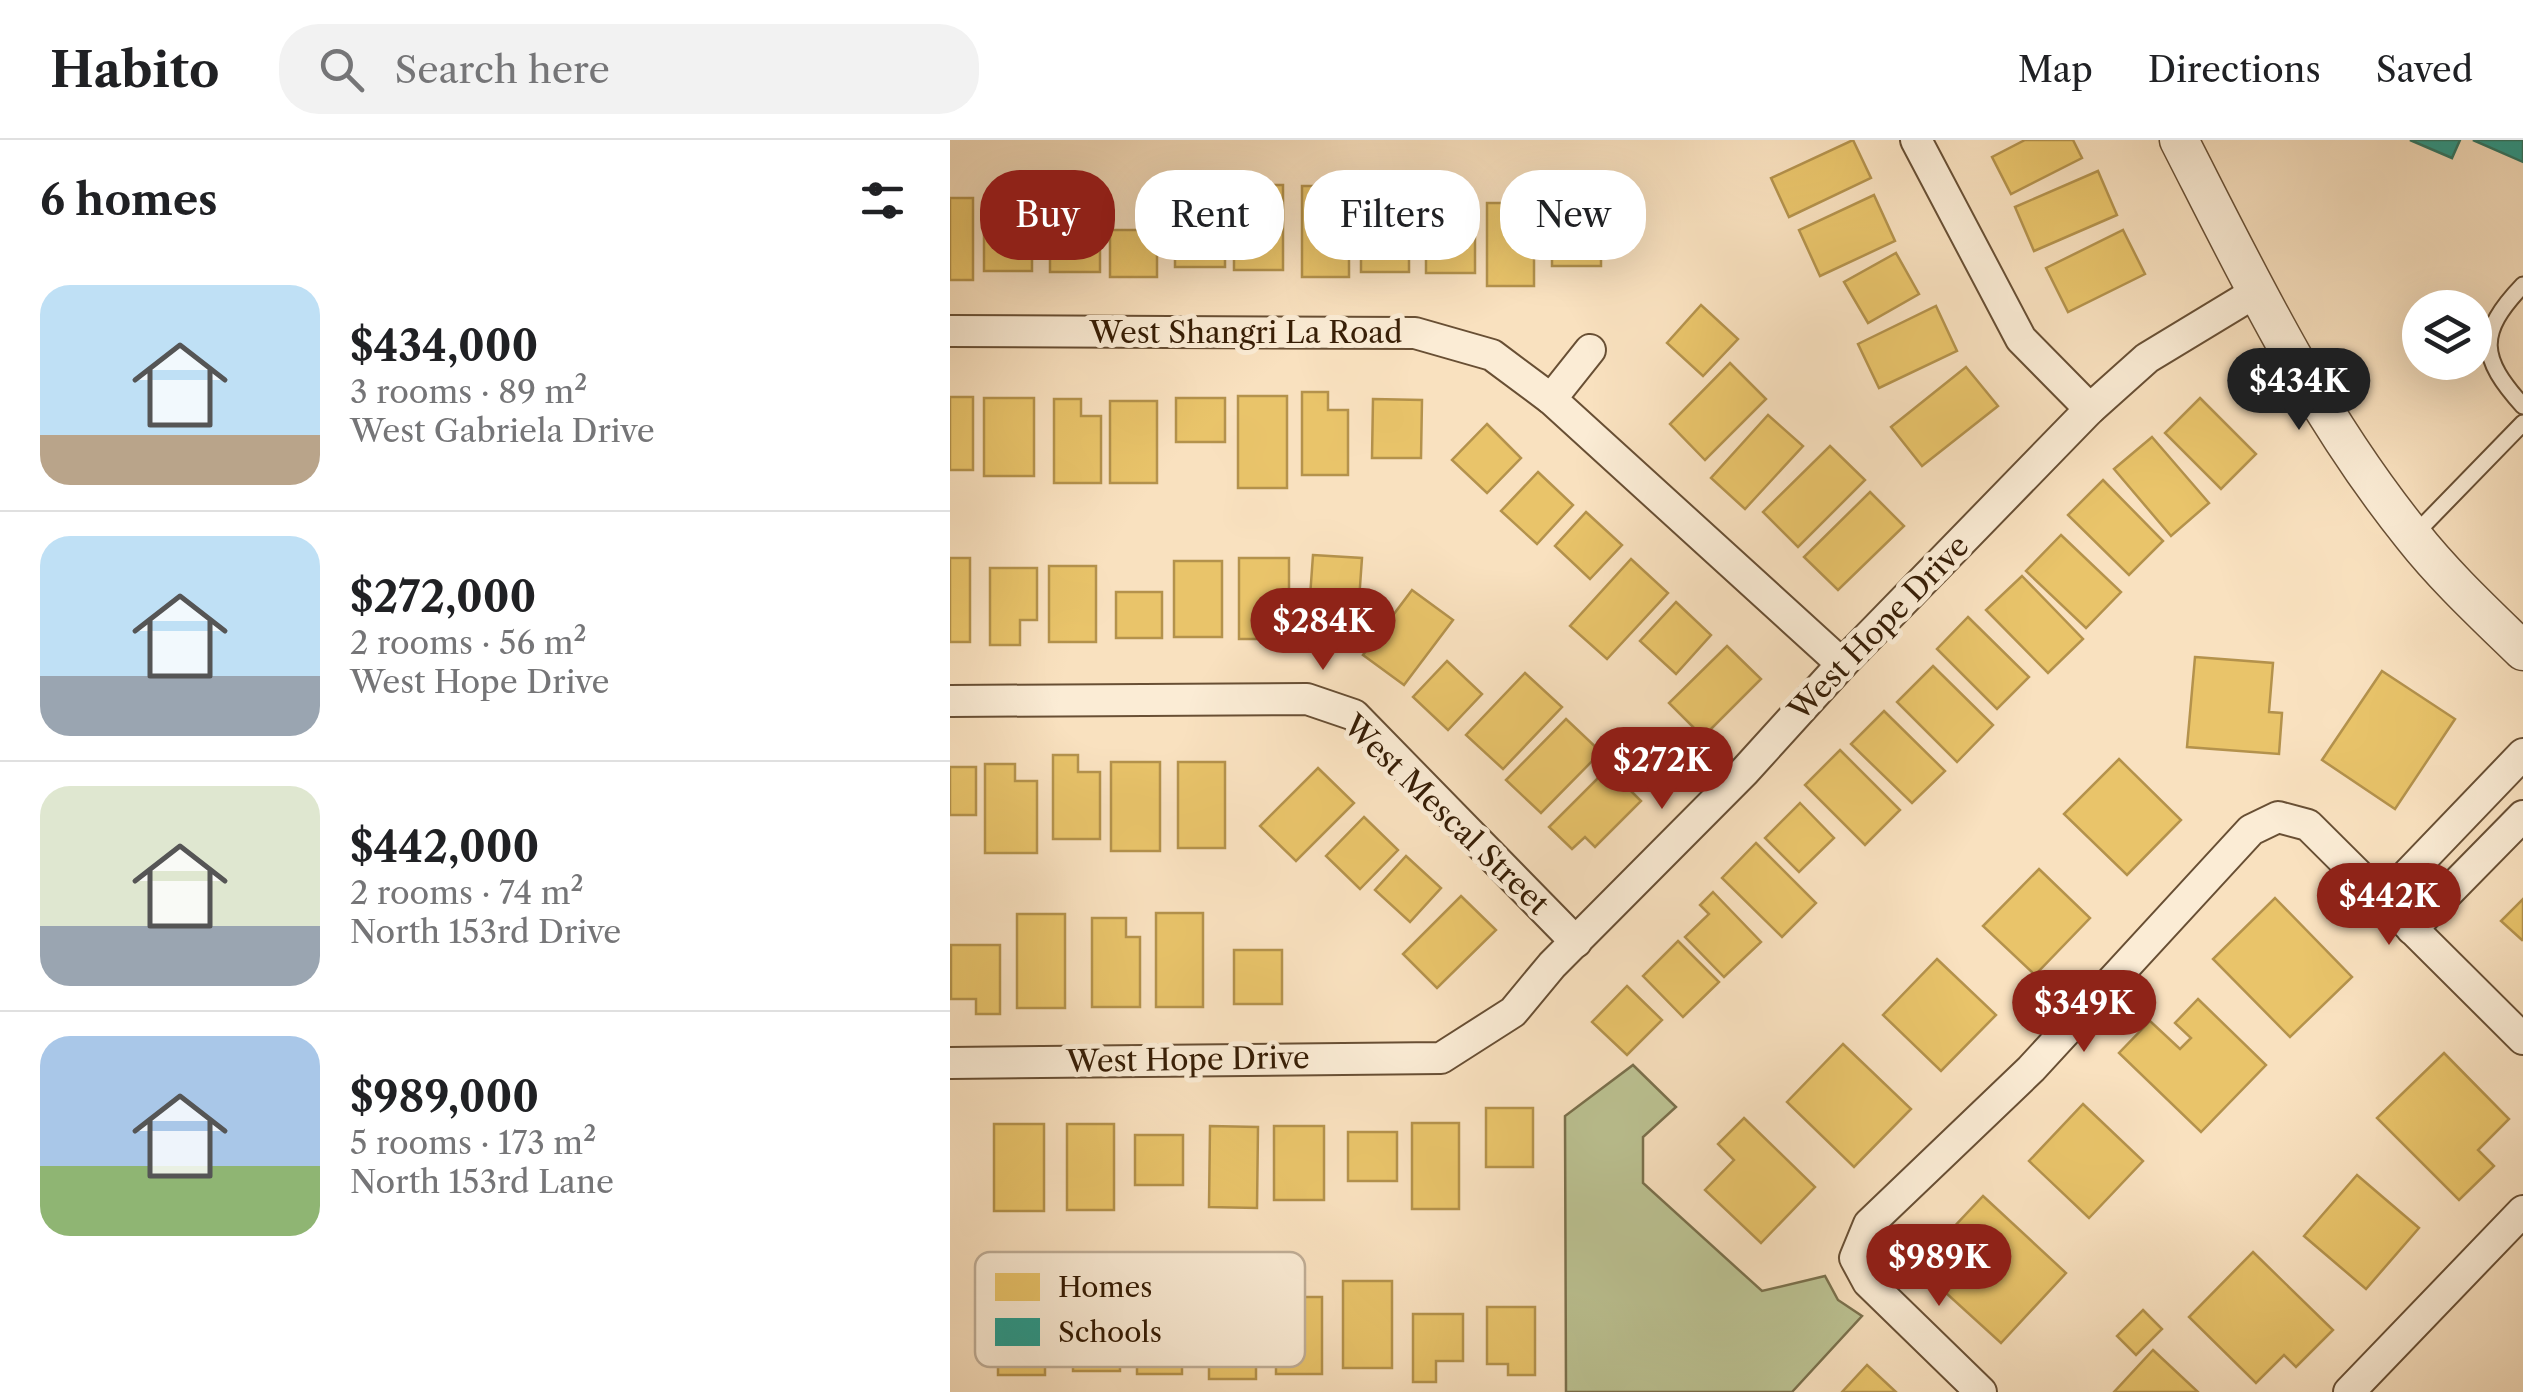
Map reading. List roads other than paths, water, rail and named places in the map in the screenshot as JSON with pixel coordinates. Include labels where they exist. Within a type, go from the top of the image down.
[{"type":"street","points":[[1916,140],[2021,339],[2090,409]]},
{"type":"street","points":[[2179,140],[2256,292],[2336,429],[2413,536],[2523,651]]},
{"type":"street","name":"West Hope Drive","points":[[950,1063],[1441,1058],[1513,1012],[2090,409],[2147,358],[2256,292]]},
{"type":"street","name":"West Shangri La Road","points":[[950,331],[1415,333],[1492,355],[1551,399],[1842,664]]},
{"type":"street","points":[[1551,399],[1590,350]]},
{"type":"street","name":"West Mescal Street","points":[[950,701],[1307,699],[1354,716],[1576,942]]},
{"type":"street","points":[[2382,901],[2523,754]]},
{"type":"street","points":[[2412,929],[2517,822],[2480,798]]},
{"type":"street","points":[[1981,1392],[1868,1282],[1855,1258],[1869,1224],[2031,1069],[2252,830],[2278,817],[2308,825],[2523,1039]]},
{"type":"street","points":[[2349,1392],[2523,1211]]},
{"type":"lane","points":[[2523,285],[2501,308],[2490,340],[2490,366],[2523,406]]},
{"type":"lane","points":[[2413,536],[2523,423]]}]
